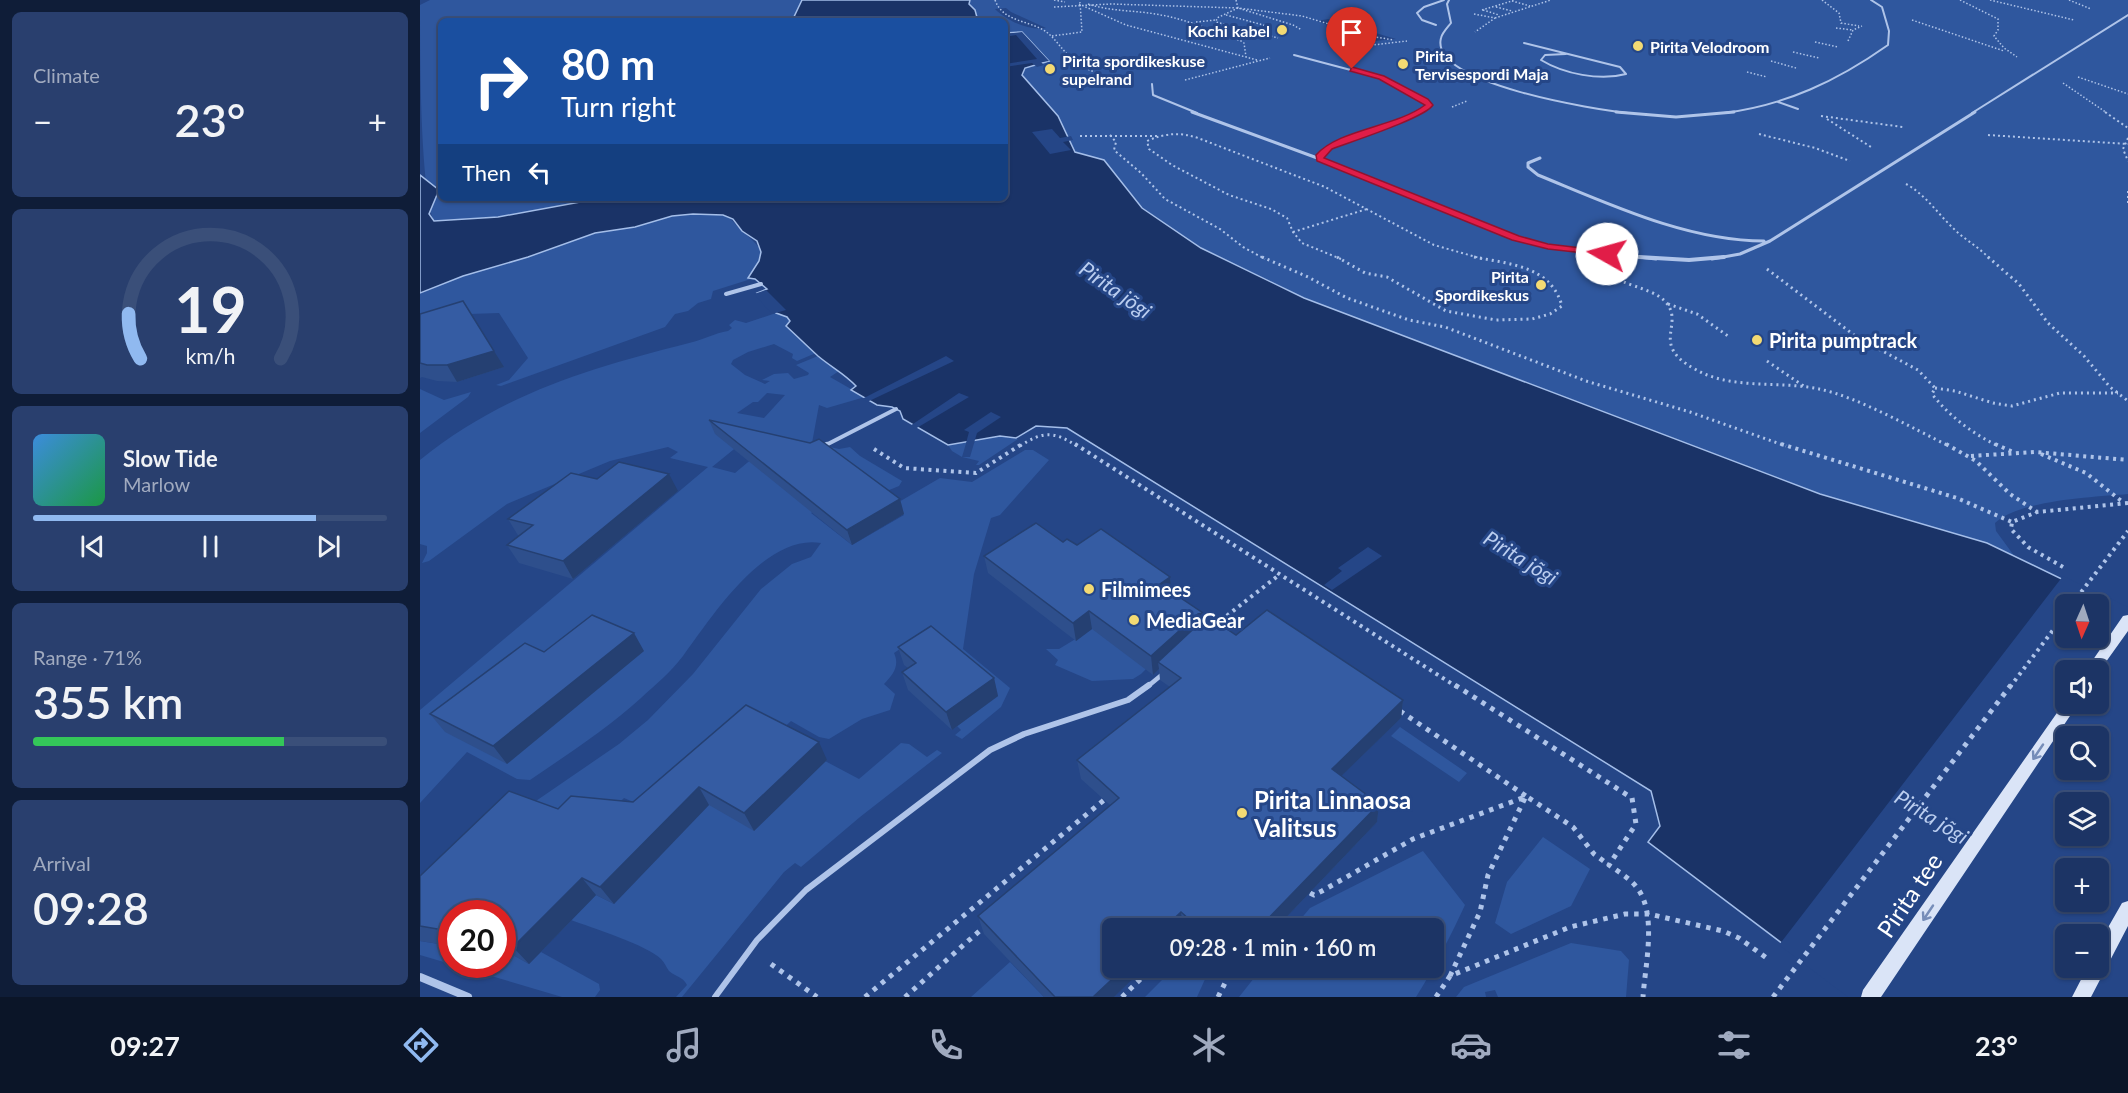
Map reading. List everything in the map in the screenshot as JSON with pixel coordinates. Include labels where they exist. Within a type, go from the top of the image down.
[{"type":"main road","points":[[2101,660],[2128,620]]},
{"type":"main road","name":"Pirita tee","points":[[1870,997],[2064,714]]},
{"type":"main road","points":[[2109,945],[2128,909]]},
{"type":"main road","points":[[2081,997],[2091,978]]},
{"type":"street","points":[[420,977],[468,997]]},
{"type":"lane","points":[[1436,25],[1422,20],[1417,13],[1424,7],[1444,0]]},
{"type":"lane","points":[[1449,0],[1447,4],[1451,23],[1441,38],[1443,51],[1466,71],[1501,86],[1602,110],[1655,116],[1700,115],[1778,102],[1806,94],[1834,81],[1888,45],[1889,31],[1883,10],[1879,4],[1870,0]]},
{"type":"lane","points":[[1152,84],[1152,91],[1156,98],[1320,159],[1490,229],[1548,246],[1629,256],[1696,260],[1742,253],[1770,241],[2128,15]]},
{"type":"lane","points":[[1524,43],[1620,67],[1626,74],[1616,77],[1600,77],[1550,65],[1541,60],[1545,56],[1566,54]]},
{"type":"lane","points":[[1294,55],[1382,78],[1425,100],[1429,105],[1402,120],[1329,147],[1320,155],[1320,159]]},
{"type":"lane","points":[[1778,102],[1798,109]]},
{"type":"lane","points":[[1540,158],[1528,163],[1528,167],[1538,175],[1638,216],[1735,241],[1770,241]]},
{"type":"lane","points":[[726,294],[761,284]]},
{"type":"lane","points":[[820,447],[896,409]]},
{"type":"lane","points":[[716,997],[750,949],[780,914],[806,890],[975,759],[1024,734],[1128,700],[1142,692],[1172,664]]},
{"type":"path","points":[[995,0],[998,9],[1048,33],[1071,58],[1092,72],[1126,81],[1152,84],[1175,83],[1258,60],[1126,25],[1080,3]]},
{"type":"path","points":[[1054,0],[1072,3],[1186,4],[1238,8],[1302,16],[1369,36],[1401,41]]},
{"type":"path","points":[[1236,0],[1238,8],[1242,11],[1298,27],[1303,31],[1300,34]]},
{"type":"path","points":[[1495,18],[1550,0]]},
{"type":"path","points":[[1822,0],[1839,12],[1841,23],[1860,27]]},
{"type":"path","points":[[1990,0],[2106,29]]},
{"type":"path","points":[[1500,15],[1482,10],[1514,1],[1531,6]]},
{"type":"path","points":[[1054,7],[1072,3]]},
{"type":"path","points":[[1051,36],[1082,32],[1080,3]]},
{"type":"path","points":[[1080,3],[1101,9],[1143,12],[1189,21],[1216,20],[1238,8]]},
{"type":"path","points":[[1495,6],[1513,11]]},
{"type":"path","points":[[1883,10],[1936,30],[1975,39],[2008,53]]},
{"type":"path","points":[[1225,15],[1271,27]]},
{"type":"path","points":[[1216,20],[1221,24],[1281,38]]},
{"type":"path","points":[[1189,21],[1208,31],[1241,41],[1244,43],[1246,57]]},
{"type":"path","points":[[1836,28],[1853,30]]},
{"type":"path","points":[[1359,46],[1372,42],[1369,36]]},
{"type":"path","points":[[1815,42],[1844,49]]},
{"type":"path","points":[[1384,47],[1388,43]]},
{"type":"path","points":[[1793,52],[1822,59]]},
{"type":"path","points":[[1771,61],[1801,69]]},
{"type":"path","points":[[2040,70],[2078,93],[2128,129]]},
{"type":"path","points":[[1747,72],[1776,80]]},
{"type":"path","points":[[1823,117],[1876,150],[1904,183],[1916,189],[1956,231],[1976,244],[2019,284],[2048,323],[2128,401]]},
{"type":"path","points":[[1752,131],[1815,148],[1877,172]]},
{"type":"path","points":[[1080,136],[1193,134],[1228,150],[1304,177],[1368,209],[1418,238],[1463,255],[1524,267],[1545,277],[1561,297],[1562,306],[1550,314],[1532,319],[1496,320],[1446,310],[1387,277],[1365,273],[1347,261],[1302,243],[1293,232],[1287,218],[1279,213],[1229,195],[1172,165],[1149,149],[1147,141],[1158,136]]},
{"type":"path","points":[[1110,135],[1116,142],[1114,150],[1141,173],[1165,199],[1220,229],[1243,247],[1347,298],[1409,320],[1445,327],[1586,381],[1690,412],[1754,436],[1957,498],[2012,522],[2037,512],[2126,503]]},
{"type":"path","points":[[2128,138],[2124,141],[2122,150],[2128,161]]},
{"type":"path","points":[[2128,191],[2126,198],[2128,206]]},
{"type":"path","points":[[1293,232],[1368,209],[1382,210]]},
{"type":"path","points":[[1754,248],[1768,270],[1786,285],[1812,301],[1858,338],[1918,370],[1935,388],[1944,388],[2001,405],[2014,406],[2031,403],[2051,394],[2092,391],[2119,393]]},
{"type":"path","points":[[1614,278],[1667,304],[1697,314],[1728,336]]},
{"type":"path","points":[[1667,304],[1671,312],[1668,330],[1670,344],[1677,358],[1693,368],[1711,377],[1746,384],[1821,389],[1846,398],[1969,456],[1992,473],[2007,491],[2037,512]]},
{"type":"path","points":[[1767,361],[1806,387]]},
{"type":"path","points":[[1935,388],[1932,394],[1948,414],[1980,437],[2013,452]]},
{"type":"path","points":[[848,433],[904,468],[976,473],[1037,435],[1062,436],[1632,798],[1636,824],[1609,865]]},
{"type":"path","points":[[1969,456],[2034,452],[2128,460]]},
{"type":"path","points":[[2034,452],[2068,462],[2096,477],[2126,503]]},
{"type":"path","points":[[2012,522],[2011,529],[2019,541],[2063,567]]},
{"type":"path","points":[[2080,594],[2128,531]]},
{"type":"path","points":[[1211,628],[1279,575]]},
{"type":"path","points":[[1773,997],[2055,627]]},
{"type":"path","points":[[1390,705],[1573,827],[1594,854],[1637,885],[1649,914],[1643,997]]},
{"type":"path","points":[[1310,892],[1314,895],[1322,891],[1413,839],[1526,796]]},
{"type":"path","points":[[1436,997],[1450,976],[1480,912],[1488,874],[1526,796]]},
{"type":"path","points":[[865,997],[1104,800]]},
{"type":"path","points":[[1450,976],[1570,927],[1625,914],[1649,914],[1723,931],[1739,938],[1768,959]]},
{"type":"path","points":[[905,997],[992,920]]},
{"type":"path","points":[[750,949],[817,997]]},
{"type":"path","points":[[1122,997],[1142,978]]},
{"type":"path","points":[[1218,997],[1227,978]]},
{"type":"shaded area","points":[[430,0],[802,0],[793,18],[438,18],[438,201],[586,201],[498,217],[434,221],[429,205],[423,151],[420,5]]},
{"type":"shaded area","name":"Pirita Spordikeskus","points":[[970,0],[2128,0],[2128,494],[2058,501],[2021,509],[2006,515],[1995,523],[1996,531],[2015,557],[1987,543],[1820,494],[1304,298],[1201,248],[1142,208],[1104,160],[1075,153],[1070,140],[1022,75],[1025,68],[1033,65],[1008,33],[1008,18],[1033,28],[1046,28],[1006,8],[995,9],[1008,18],[976,18],[969,3]],"holes":[[[1328,19],[1396,39],[1363,42],[1359,37],[1317,21]]]},
{"type":"shaded area","points":[[710,214],[729,218],[755,242],[760,257],[748,277],[751,279],[713,291],[711,299],[698,303],[688,311],[675,314],[665,327],[501,386],[496,385],[509,380],[528,358],[499,313],[469,314],[420,328],[420,289],[430,285],[595,233],[635,227],[672,216]]},
{"type":"shaded area","points":[[776,313],[787,317],[790,320],[787,325],[816,353],[797,361],[792,358],[793,354],[774,344],[748,352],[733,360],[731,364],[745,375],[765,384],[770,381],[762,380],[774,374],[788,373],[794,379],[809,373],[796,365],[818,356],[839,371],[830,377],[865,397],[827,408],[819,405],[812,443],[839,449],[850,447],[860,456],[902,481],[899,486],[877,495],[863,484],[811,513],[852,545],[904,515],[892,506],[940,478],[972,482],[1025,450],[1033,450],[1049,460],[1000,515],[991,518],[974,574],[963,649],[1010,688],[1001,707],[962,739],[955,735],[961,730],[957,726],[998,696],[928,630],[894,653],[895,670],[884,684],[895,694],[890,710],[862,719],[829,739],[819,737],[791,721],[776,735],[859,779],[901,743],[909,744],[927,757],[937,750],[942,753],[801,867],[795,863],[784,872],[682,997],[676,997],[687,985],[681,978],[669,971],[662,960],[654,954],[619,937],[571,920],[596,895],[614,904],[652,810],[624,798],[606,815],[571,827],[533,803],[619,744],[648,720],[693,674],[761,589],[792,564],[811,557],[821,543],[800,543],[780,551],[760,564],[724,601],[683,656],[663,678],[615,720],[530,780],[517,779],[467,752],[420,803],[420,710],[708,467],[670,458],[678,452],[668,447],[610,461],[507,504],[429,561],[422,563],[427,553],[427,546],[420,544],[420,460],[483,417],[548,386],[616,363],[728,331],[732,328],[729,325],[735,320],[746,323]],"holes":[[[767,393],[785,395],[764,418],[737,413],[753,402],[758,402]],[[744,441],[766,447],[735,473],[712,467]]]},
{"type":"shaded area","points":[[420,389],[444,400],[471,392],[468,397],[420,433]]},
{"type":"shaded area","points":[[1000,436],[1018,439],[979,465],[976,465],[979,461],[962,457],[970,457],[975,440]]},
{"type":"shaded area","points":[[967,440],[962,457],[952,451],[948,445]]},
{"type":"shaded area","points":[[1092,629],[1186,629],[1141,674],[1133,679],[1092,681],[1055,665],[1058,660],[1046,649],[1059,649]]},
{"type":"shaded area","points":[[1400,727],[1467,773],[1459,782],[1391,736]]},
{"type":"shaded area","points":[[1543,837],[1590,869],[1571,906],[1511,934],[1495,923],[1507,882]]},
{"type":"shaded area","points":[[1423,851],[1465,905],[1444,948],[1444,918],[1302,918],[1310,908]]},
{"type":"shaded area","points":[[420,941],[438,944],[438,960],[420,955]]},
{"type":"shaded area","points":[[1571,943],[1621,951],[1629,960],[1626,997],[1498,997],[1495,990],[1485,992],[1486,997],[1456,997],[1464,987]]},
{"type":"shaded area","points":[[541,952],[599,984],[600,990],[595,997],[562,997],[498,978],[516,978],[516,956],[529,964]]},
{"type":"shaded area","points":[[1010,962],[1044,997],[971,997]]},
{"type":"shaded area","points":[[1164,978],[1206,978],[1197,997],[1145,997]]},
{"type":"shaded area","points":[[1254,978],[1427,978],[1416,997],[1239,997]]},
{"type":"water","points":[[802,0],[970,0],[969,4],[975,10],[977,18],[793,18]]},
{"type":"water","name":"Pirita jõgi","points":[[1022,32],[1049,61],[1025,68],[1022,75],[1058,116],[1075,152],[1104,160],[1142,208],[1201,248],[1304,298],[1820,494],[1987,543],[2093,594],[2055,594],[2055,648],[2109,648],[2109,602],[2128,611],[2128,997],[1853,997],[1648,842],[1660,826],[1651,791],[1067,428],[1036,426],[1016,438],[1000,436],[948,445],[903,419],[900,411],[892,407],[877,405],[851,390],[856,386],[786,326],[790,321],[787,317],[776,313],[757,293],[767,289],[755,279],[748,278],[759,261],[761,252],[757,241],[742,231],[733,219],[723,215],[672,216],[635,227],[595,233],[528,257],[463,276],[420,293],[420,175],[438,189],[429,214],[434,221],[498,217],[586,201],[1008,201],[1008,33]]},
{"type":"pier","points":[[1022,32],[1049,61],[1041,62],[1044,65],[1037,67],[1032,63],[1008,67],[1008,64],[1037,59],[1016,35],[1008,36],[1008,34]]},
{"type":"pier","points":[[1052,129],[1060,138],[1071,136],[1073,140],[1063,142],[1071,150],[1050,154],[1032,132]]},
{"type":"pier","points":[[766,290],[786,310],[772,314],[754,294]]},
{"type":"pier","points":[[946,356],[954,361],[867,402],[862,399]]},
{"type":"pier","points":[[959,393],[969,397],[915,429],[910,426]]},
{"type":"pier","points":[[991,412],[1001,417],[977,433],[974,443],[966,443],[969,432],[964,430]]},
{"type":"pier","points":[[1368,547],[1382,556],[1332,590],[1324,585],[1342,571],[1338,568]]},
{"type":"pier","points":[[2063,576],[2101,594],[2055,594],[2055,648],[2109,648],[2109,598],[2128,607],[2128,997],[1848,997],[1779,945]]},
{"type":"building","points":[[463,301],[494,351],[447,365],[420,363],[420,314]]},
{"type":"building","points":[[709,420],[810,443],[819,439],[900,499],[847,530]]},
{"type":"building","points":[[619,462],[669,474],[563,561],[507,545],[533,525],[508,519],[571,473],[597,479]]},
{"type":"building","name":"Pirita Linnaosa Valitsus","points":[[1036,523],[1063,542],[1067,539],[1077,545],[1101,529],[1170,577],[1160,584],[1236,635],[1267,610],[1403,700],[1332,769],[1379,804],[1269,918],[1188,918],[1181,912],[1175,918],[1102,918],[1102,978],[1113,978],[1093,997],[1055,997],[978,916],[1119,798],[1077,760],[1181,678],[1158,662],[1205,618],[1203,613],[1198,614],[1151,656],[1089,611],[1073,623],[984,556]]},
{"type":"building","points":[[592,615],[634,633],[493,746],[430,714],[525,643],[544,652]]},
{"type":"building","points":[[931,626],[994,678],[946,712],[902,672],[916,663],[898,647]]},
{"type":"building","points":[[746,705],[819,742],[744,813],[699,787],[600,887],[582,878],[516,944],[516,900],[438,900],[438,929],[420,926],[420,876],[509,791],[558,809],[571,796],[633,802]]},
{"type":"place","name":"Kochi kabel","points":[[1282,30]]},
{"type":"place","name":"Pirita Velodroom","points":[[1638,46]]},
{"type":"place","name":"Pirita Tervisespordi Maja","points":[[1403,64]]},
{"type":"place","name":"Pirita spordikeskuse supelrand","points":[[1050,69]]},
{"type":"place","name":"Pirita Spordikeskus","points":[[1541,285]]},
{"type":"place","name":"Pirita pumptrack","points":[[1757,340]]},
{"type":"place","name":"Filmimees","points":[[1089,589]]},
{"type":"place","name":"MediaGear","points":[[1134,620]]},
{"type":"place","name":"Pirita Linnaosa Valitsus","points":[[1242,813]]},
{"type":"route","points":[[1352,69],[1382,78],[1425,100],[1429,105],[1402,120],[1329,147],[1320,155],[1320,159],[1490,229],[1531,243],[1607,254]]}]
